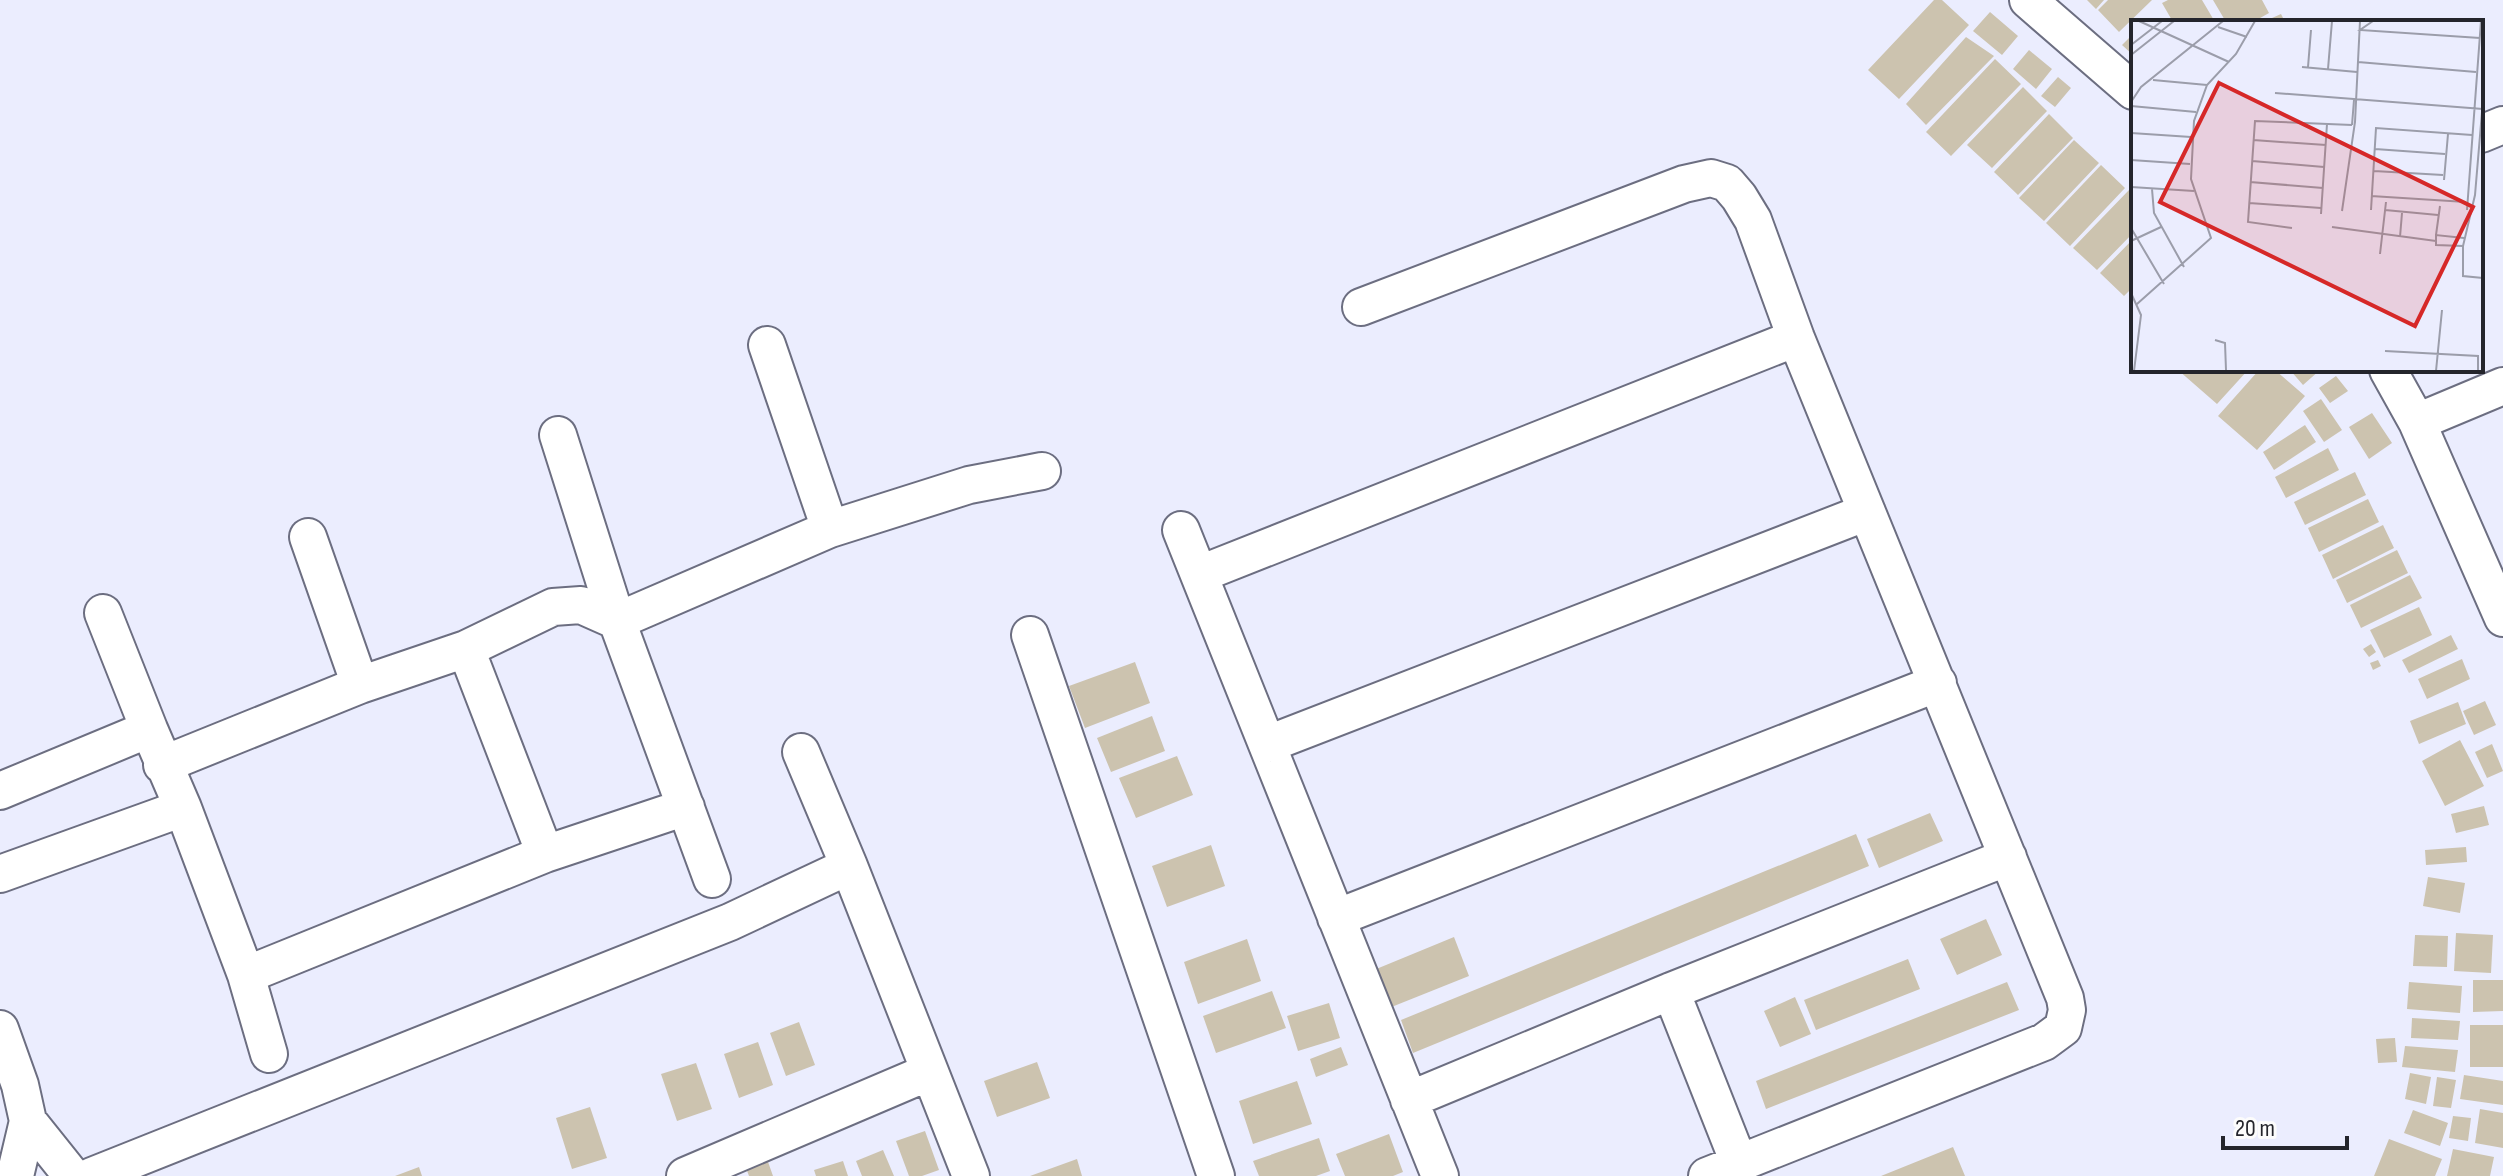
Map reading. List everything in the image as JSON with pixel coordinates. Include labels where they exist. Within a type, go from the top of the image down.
[{"type":"street","points":[[2028,0],[2131,89]]},
{"type":"street","points":[[2483,133],[2503,125]]},
{"type":"street","points":[[1361,307],[1684,184],[1711,178],[1727,183],[1753,220],[1796,338],[1938,683],[2065,998],[2067,1010],[2063,1028],[2031,1047],[1723,1170],[1671,991]]},
{"type":"street","points":[[1200,574],[1796,338]]},
{"type":"street","points":[[767,345],[830,529]]},
{"type":"street","points":[[2389,372],[2417,422],[2503,618]]},
{"type":"street","points":[[2417,422],[2503,386]]},
{"type":"street","points":[[558,435],[617,621],[712,879]]},
{"type":"street","points":[[162,765],[360,685],[466,649],[553,607],[581,605],[617,621],[830,529],[969,485],[1042,471]]},
{"type":"street","points":[[1268,744],[1867,512]]},
{"type":"street","points":[[1181,530],[1440,1176]]},
{"type":"street","points":[[308,537],[360,685]]},
{"type":"street","points":[[103,613],[162,765],[183,808],[246,975],[269,1054]]},
{"type":"street","points":[[1030,635],[1216,1176]]},
{"type":"street","points":[[466,649],[545,854]]},
{"type":"street","points":[[1336,918],[1938,683]]},
{"type":"street","points":[[0,791],[149,729]]},
{"type":"street","points":[[801,752],[971,1176]]},
{"type":"street","points":[[246,975],[545,854],[686,807]]},
{"type":"street","points":[[0,874],[183,808]]},
{"type":"street","points":[[1409,1100],[1671,991],[2008,857]]},
{"type":"street","points":[[92,1176],[730,922],[849,866]]},
{"type":"street","points":[[0,1029],[20,1085],[28,1121],[15,1176]]},
{"type":"street","points":[[685,1176],[929,1072]]},
{"type":"street","points":[[28,1121],[72,1176]]},
{"type":"building","points":[[1934,0],[1942,0],[1969,25],[1899,99],[1868,70]]},
{"type":"building","points":[[2087,0],[2104,0],[2096,9]]},
{"type":"building","points":[[2108,0],[2152,0],[2119,32],[2098,10]]},
{"type":"building","points":[[2168,0],[2202,0],[2214,20],[2172,20],[2162,3]]},
{"type":"building","points":[[2213,0],[2262,0],[2269,13],[2257,20],[2225,20]]},
{"type":"building","points":[[1990,12],[2018,36],[2002,55],[1973,31]]},
{"type":"building","points":[[2281,14],[2284,20],[2268,20]]},
{"type":"building","points":[[2131,36],[2131,53],[2122,45]]},
{"type":"building","points":[[1966,37],[1994,56],[1926,125],[1906,104]]},
{"type":"building","points":[[2029,50],[2052,69],[2036,89],[2013,69]]},
{"type":"building","points":[[1995,59],[2021,84],[1951,156],[1926,132]]},
{"type":"building","points":[[2058,77],[2071,88],[2055,107],[2041,96]]},
{"type":"building","points":[[2023,87],[2047,111],[1992,168],[1967,145]]},
{"type":"building","points":[[2049,114],[2073,138],[2018,195],[1994,172]]},
{"type":"building","points":[[2074,140],[2099,163],[2044,221],[2019,198]]},
{"type":"building","points":[[2101,165],[2125,188],[2070,246],[2046,223]]},
{"type":"building","points":[[2129,190],[2131,192],[2131,235],[2097,270],[2073,248]]},
{"type":"building","points":[[2131,241],[2131,289],[2124,296],[2100,273]]},
{"type":"building","points":[[2180,372],[2246,372],[2217,404]]},
{"type":"building","points":[[2257,372],[2277,372],[2305,396],[2257,450],[2218,416]]},
{"type":"building","points":[[2292,372],[2318,372],[2303,385]]},
{"type":"building","points":[[2336,376],[2348,391],[2330,403],[2319,388]]},
{"type":"building","points":[[2321,399],[2342,430],[2324,442],[2303,411]]},
{"type":"building","points":[[2372,413],[2392,443],[2369,459],[2349,427]]},
{"type":"building","points":[[2305,425],[2316,442],[2274,470],[2263,452]]},
{"type":"building","points":[[2328,448],[2339,470],[2286,498],[2275,477]]},
{"type":"building","points":[[2355,472],[2366,495],[2305,525],[2294,502]]},
{"type":"building","points":[[2368,499],[2379,522],[2319,552],[2308,528]]},
{"type":"building","points":[[2383,525],[2394,548],[2333,579],[2322,555]]},
{"type":"building","points":[[2397,550],[2408,573],[2347,603],[2336,580]]},
{"type":"building","points":[[2410,575],[2422,598],[2361,628],[2350,605]]},
{"type":"building","points":[[2419,607],[2432,635],[2384,658],[2370,630]]},
{"type":"building","points":[[2451,635],[2458,649],[2409,673],[2402,660]]},
{"type":"building","points":[[2371,644],[2376,652],[2369,657],[2363,649]]},
{"type":"building","points":[[2462,659],[2470,679],[2427,699],[2418,679]]},
{"type":"building","points":[[2378,660],[2381,666],[2373,670],[2370,663]]},
{"type":"building","points":[[1135,662],[1150,703],[1085,728],[1069,686]]},
{"type":"building","points":[[2485,701],[2496,725],[2474,735],[2463,711]]},
{"type":"building","points":[[2458,702],[2466,724],[2419,744],[2410,721]]},
{"type":"building","points":[[1152,716],[1165,751],[1111,772],[1097,738]]},
{"type":"building","points":[[2460,740],[2484,786],[2445,806],[2422,761]]},
{"type":"building","points":[[2492,744],[2503,771],[2487,778],[2475,752]]},
{"type":"building","points":[[1177,756],[1193,795],[1136,818],[1119,778]]},
{"type":"building","points":[[2484,806],[2489,825],[2456,833],[2451,814]]},
{"type":"building","points":[[1930,813],[1943,841],[1879,868],[1867,839]]},
{"type":"building","points":[[1856,834],[1869,866],[1413,1053],[1401,1020]]},
{"type":"building","points":[[1211,845],[1225,886],[1167,907],[1152,866]]},
{"type":"building","points":[[2466,847],[2467,862],[2426,865],[2425,850]]},
{"type":"building","points":[[2428,877],[2465,883],[2460,913],[2423,906]]},
{"type":"building","points":[[1986,919],[2002,955],[1957,975],[1940,939]]},
{"type":"building","points":[[2456,933],[2493,935],[2491,973],[2454,971]]},
{"type":"building","points":[[2415,935],[2448,936],[2447,967],[2413,966]]},
{"type":"building","points":[[1454,937],[1469,976],[1384,1010],[1369,972]]},
{"type":"building","points":[[1247,939],[1261,981],[1198,1004],[1184,962]]},
{"type":"building","points":[[1908,959],[1920,989],[1816,1030],[1804,1000]]},
{"type":"building","points":[[2473,980],[2503,980],[2503,1011],[2473,1012]]},
{"type":"building","points":[[2007,982],[2019,1010],[1766,1109],[1756,1081]]},
{"type":"building","points":[[2409,982],[2462,986],[2460,1013],[2407,1009]]},
{"type":"building","points":[[1272,991],[1286,1028],[1216,1053],[1203,1016]]},
{"type":"building","points":[[1795,997],[1811,1034],[1780,1047],[1764,1011]]},
{"type":"building","points":[[1329,1003],[1340,1038],[1298,1051],[1287,1016]]},
{"type":"building","points":[[2412,1018],[2460,1021],[2458,1040],[2411,1038]]},
{"type":"building","points":[[799,1022],[815,1065],[786,1076],[770,1033]]},
{"type":"building","points":[[2470,1025],[2503,1025],[2503,1067],[2470,1067]]},
{"type":"building","points":[[2395,1038],[2397,1062],[2378,1063],[2376,1039]]},
{"type":"building","points":[[758,1042],[773,1085],[739,1098],[724,1054]]},
{"type":"building","points":[[2405,1046],[2458,1050],[2455,1072],[2402,1067]]},
{"type":"building","points":[[1341,1047],[1348,1065],[1316,1077],[1310,1059]]},
{"type":"building","points":[[1037,1062],[1050,1098],[997,1117],[984,1081]]},
{"type":"building","points":[[696,1063],[712,1109],[677,1121],[661,1074]]},
{"type":"building","points":[[2410,1073],[2431,1077],[2426,1104],[2405,1099]]},
{"type":"building","points":[[2464,1075],[2503,1081],[2503,1105],[2460,1099]]},
{"type":"building","points":[[2437,1077],[2456,1080],[2451,1108],[2433,1106]]},
{"type":"building","points":[[1297,1081],[1312,1124],[1253,1144],[1239,1101]]},
{"type":"building","points":[[590,1107],[607,1158],[572,1169],[556,1118]]},
{"type":"building","points":[[2480,1109],[2503,1113],[2503,1148],[2475,1143]]},
{"type":"building","points":[[2413,1110],[2448,1123],[2440,1146],[2404,1133]]},
{"type":"building","points":[[2453,1116],[2471,1118],[2468,1141],[2449,1138]]},
{"type":"building","points":[[925,1131],[939,1170],[922,1176],[909,1176],[896,1141]]},
{"type":"building","points":[[1389,1134],[1403,1172],[1393,1176],[1345,1176],[1336,1154]]},
{"type":"building","points":[[1319,1138],[1330,1171],[1316,1176],[1259,1176],[1253,1161]]},
{"type":"building","points":[[2389,1139],[2442,1159],[2435,1176],[2374,1176]]},
{"type":"building","points":[[1953,1147],[1965,1176],[1881,1176]]},
{"type":"building","points":[[2453,1149],[2494,1157],[2490,1176],[2447,1176]]},
{"type":"building","points":[[883,1150],[894,1176],[862,1176],[856,1161]]},
{"type":"building","points":[[767,1159],[773,1176],[749,1176],[746,1168]]},
{"type":"building","points":[[1077,1159],[1082,1176],[1030,1176]]},
{"type":"building","points":[[843,1161],[848,1176],[816,1176],[814,1170]]},
{"type":"building","points":[[419,1167],[422,1176],[395,1176]]}]
